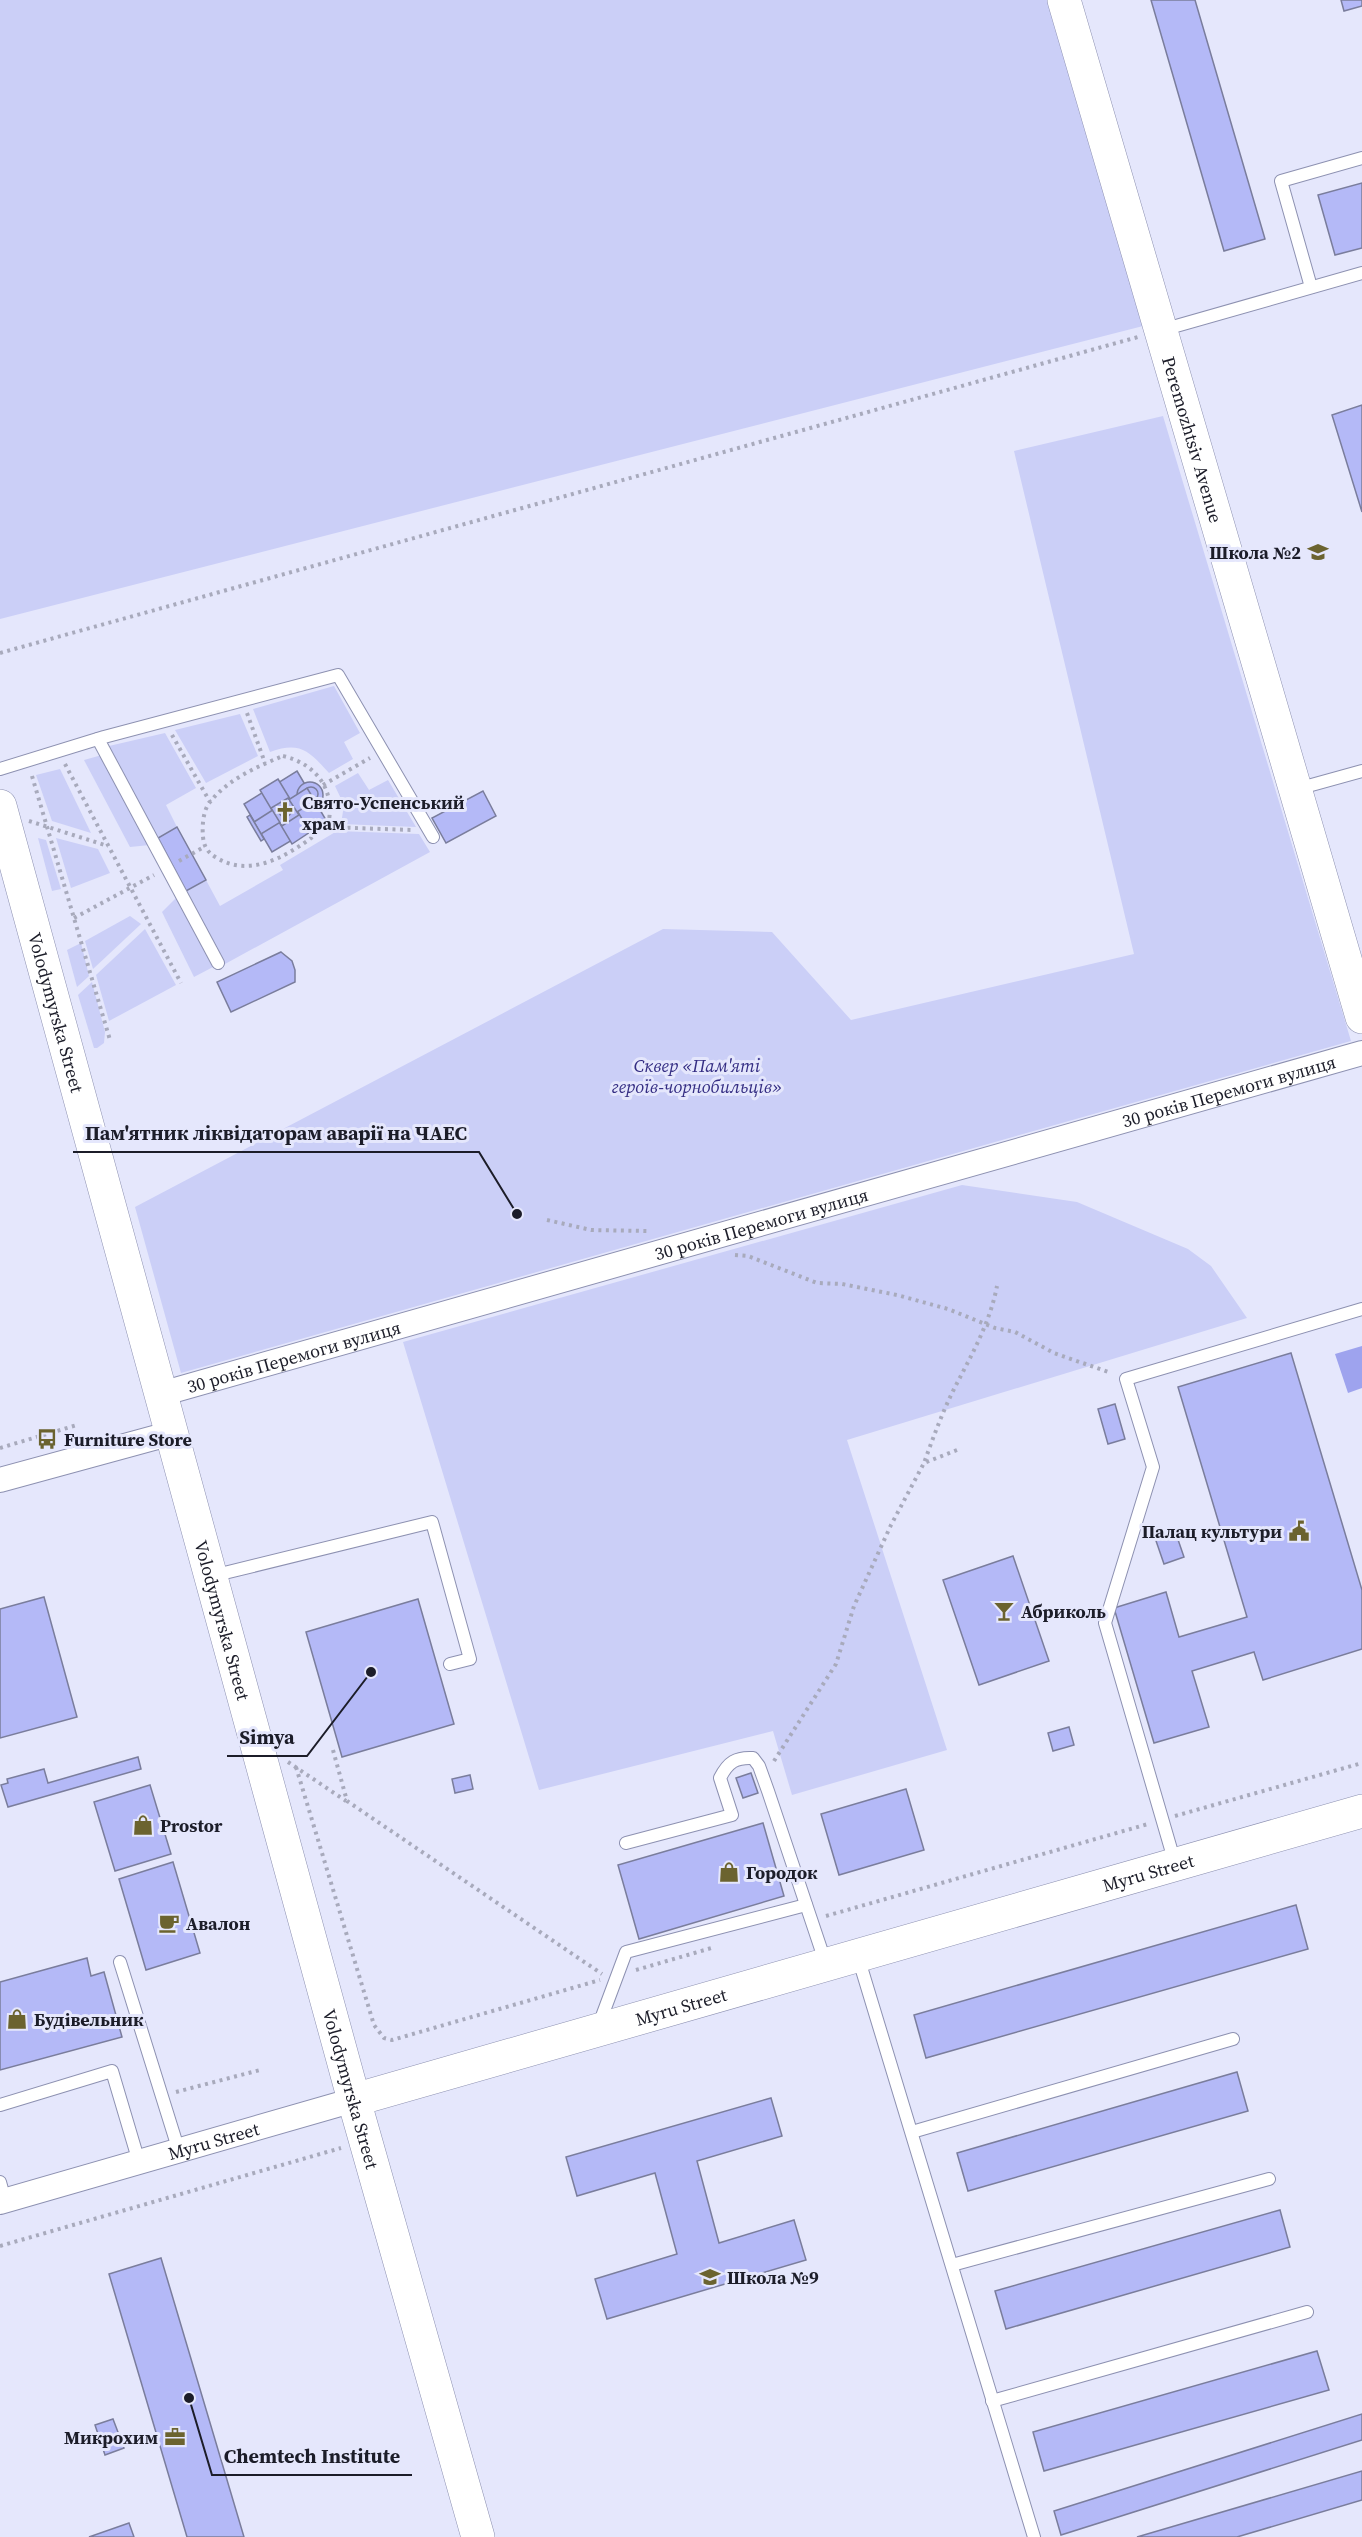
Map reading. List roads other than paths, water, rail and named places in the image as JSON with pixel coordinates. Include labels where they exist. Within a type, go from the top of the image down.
[{"type":"street","name":"Peremozhtsiv Avenue","points":[[1064,0],[1362,1017]]},
{"type":"street","name":"Volodymyrska Street","points":[[11,813],[7,856],[172,1433],[354,2100],[478,2537]]},
{"type":"street","name":"30 років Перемоги вулиця","points":[[161,1394],[1362,1053]]},
{"type":"street","points":[[0,1480],[172,1433]]},
{"type":"street","name":"Myru Street","points":[[2,2195],[179,2151],[1362,1811]]},
{"type":"lane","points":[[1311,287],[1281,181],[1362,158]]},
{"type":"lane","points":[[1162,330],[1362,273]]},
{"type":"lane","points":[[0,769],[98,739],[338,675],[431,834]]},
{"type":"lane","points":[[98,739],[218,963]]},
{"type":"lane","points":[[1296,789],[1362,771]]},
{"type":"lane","points":[[1176,1865],[1105,1623],[1153,1467],[1126,1379],[1362,1309]]},
{"type":"lane","points":[[211,1577],[432,1522],[470,1659],[450,1664]]},
{"type":"lane","points":[[626,1844],[732,1815],[720,1778],[726,1766],[739,1757],[753,1758],[763,1777],[826,1965]]},
{"type":"lane","points":[[597,2031],[626,1952],[806,1905]]},
{"type":"lane","points":[[858,1956],[1034,2537]]},
{"type":"lane","points":[[120,1962],[179,2151]]},
{"type":"lane","points":[[912,2132],[1233,2039]]},
{"type":"lane","points":[[0,2105],[112,2072],[139,2162]]},
{"type":"lane","points":[[952,2265],[1269,2179]]},
{"type":"lane","points":[[992,2401],[1307,2312]]},
{"type":"water","points":[[1362,1346],[1362,1388],[1348,1393],[1335,1354]]},
{"type":"place","name":"Школа №2","points":[[1318,552]]},
{"type":"place","name":"Свято-Успенський храм","points":[[285,812]]},
{"type":"place","name":"Пам'ятник ліквідаторам аварії на ЧАЕС","points":[[517,1214]]},
{"type":"place","name":"Furniture Store","points":[[47,1439]]},
{"type":"place","name":"Палац культури","points":[[1299,1531]]},
{"type":"place","name":"Абриколь","points":[[1004,1611]]},
{"type":"place","name":"Simya","points":[[371,1672]]},
{"type":"place","name":"Prostor","points":[[143,1825]]},
{"type":"place","name":"Городок","points":[[729,1872]]},
{"type":"place","name":"Авалон","points":[[169,1923]]},
{"type":"place","name":"Будівельник","points":[[17,2019]]},
{"type":"place","name":"Школа №9","points":[[710,2277]]},
{"type":"place","name":"Chemtech Institute","points":[[189,2398]]},
{"type":"place","name":"Микрохим","points":[[175,2437]]},
{"type":"park label","name":"Сквер «Пам'яті героїв-чорнобильців»","points":[[697,1075]]}]
